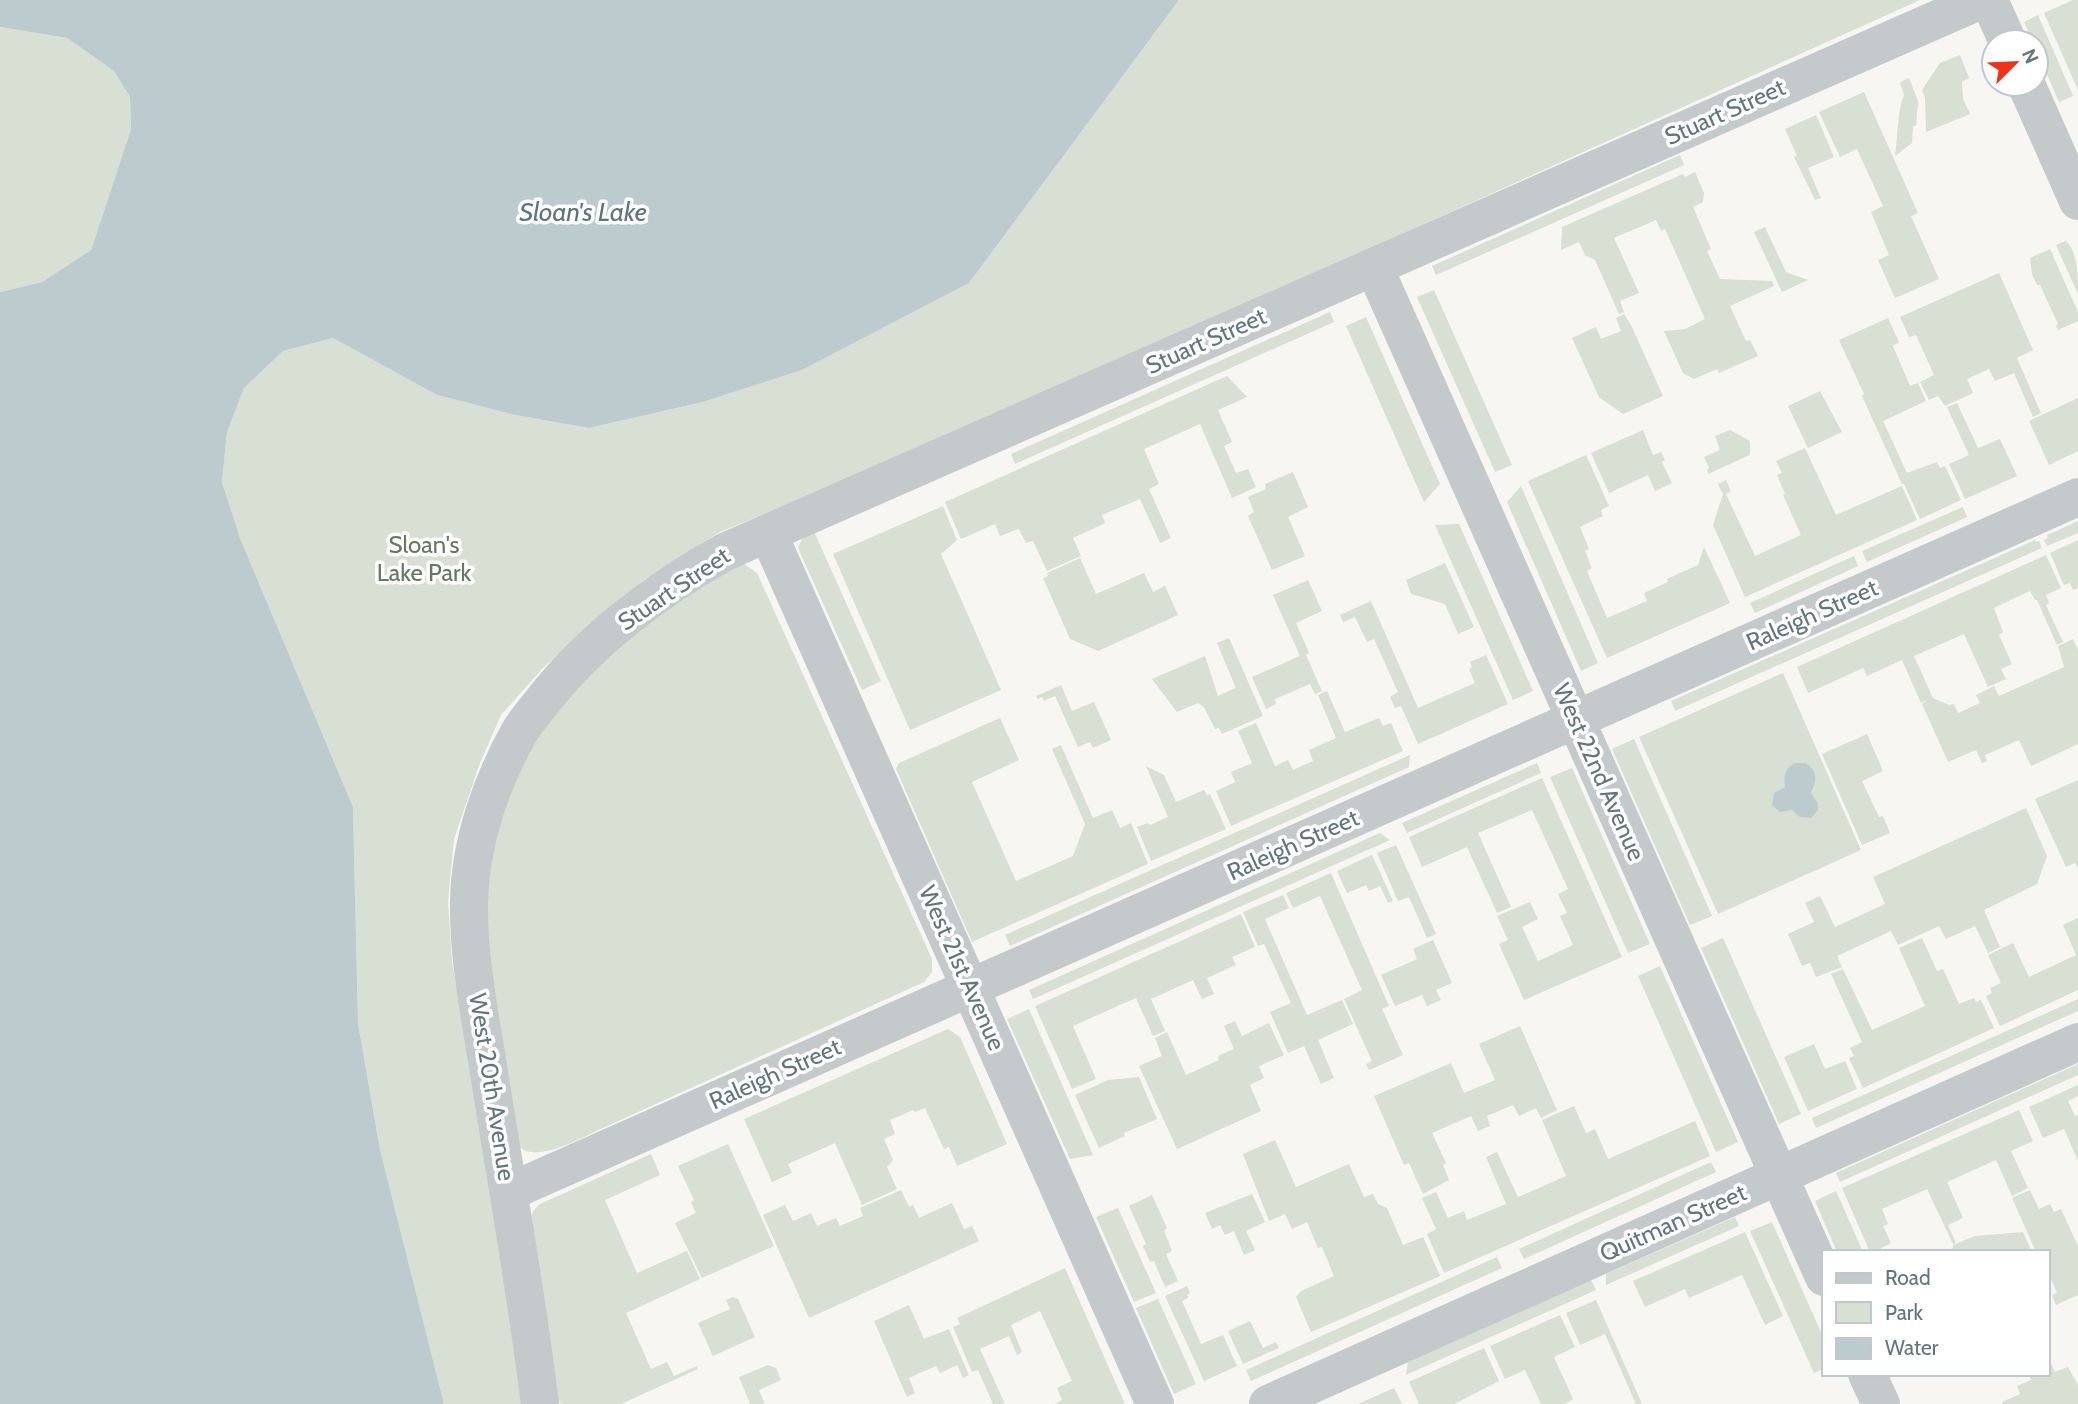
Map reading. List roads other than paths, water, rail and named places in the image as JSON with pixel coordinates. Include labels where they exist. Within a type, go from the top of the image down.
[{"type":"street","name":"Stuart Street","points":[[500,773],[521,730],[565,672],[616,627],[673,584],[725,552],[1981,0]]},
{"type":"street","points":[[1989,0],[2002,28]]},
{"type":"street","points":[[2032,98],[2078,201]]},
{"type":"street","name":"West 22nd Avenue","points":[[1374,267],[1822,1272]]},
{"type":"street","name":"Raleigh Street","points":[[509,1192],[2078,497]]},
{"type":"street","name":"West 21st Avenue","points":[[768,533],[1155,1404]]},
{"type":"street","name":"West 20th Avenue","points":[[500,773],[482,817],[473,862],[469,901],[471,939],[480,1016],[528,1310],[540,1404]]},
{"type":"street","name":"Quitman Street","points":[[1268,1404],[2078,1042]]},
{"type":"street","points":[[1868,1376],[1881,1404]]},
{"type":"water","name":"Sloan's Lake","points":[[0,0],[1179,0],[969,283],[802,370],[703,402],[589,428],[515,415],[437,395],[333,338],[283,351],[244,388],[227,432],[222,482],[240,538],[353,807],[358,1023],[380,1150],[444,1404],[0,1404],[0,292],[42,282],[91,250],[131,129],[130,97],[114,71],[67,38],[0,27]]},
{"type":"water","points":[[1795,763],[1806,763],[1815,774],[1811,793],[1817,802],[1818,810],[1811,818],[1800,817],[1792,810],[1780,812],[1772,805],[1774,793],[1785,787],[1786,773]]},
{"type":"park label","name":"Sloan's Lake Park","points":[[424,559]]}]
